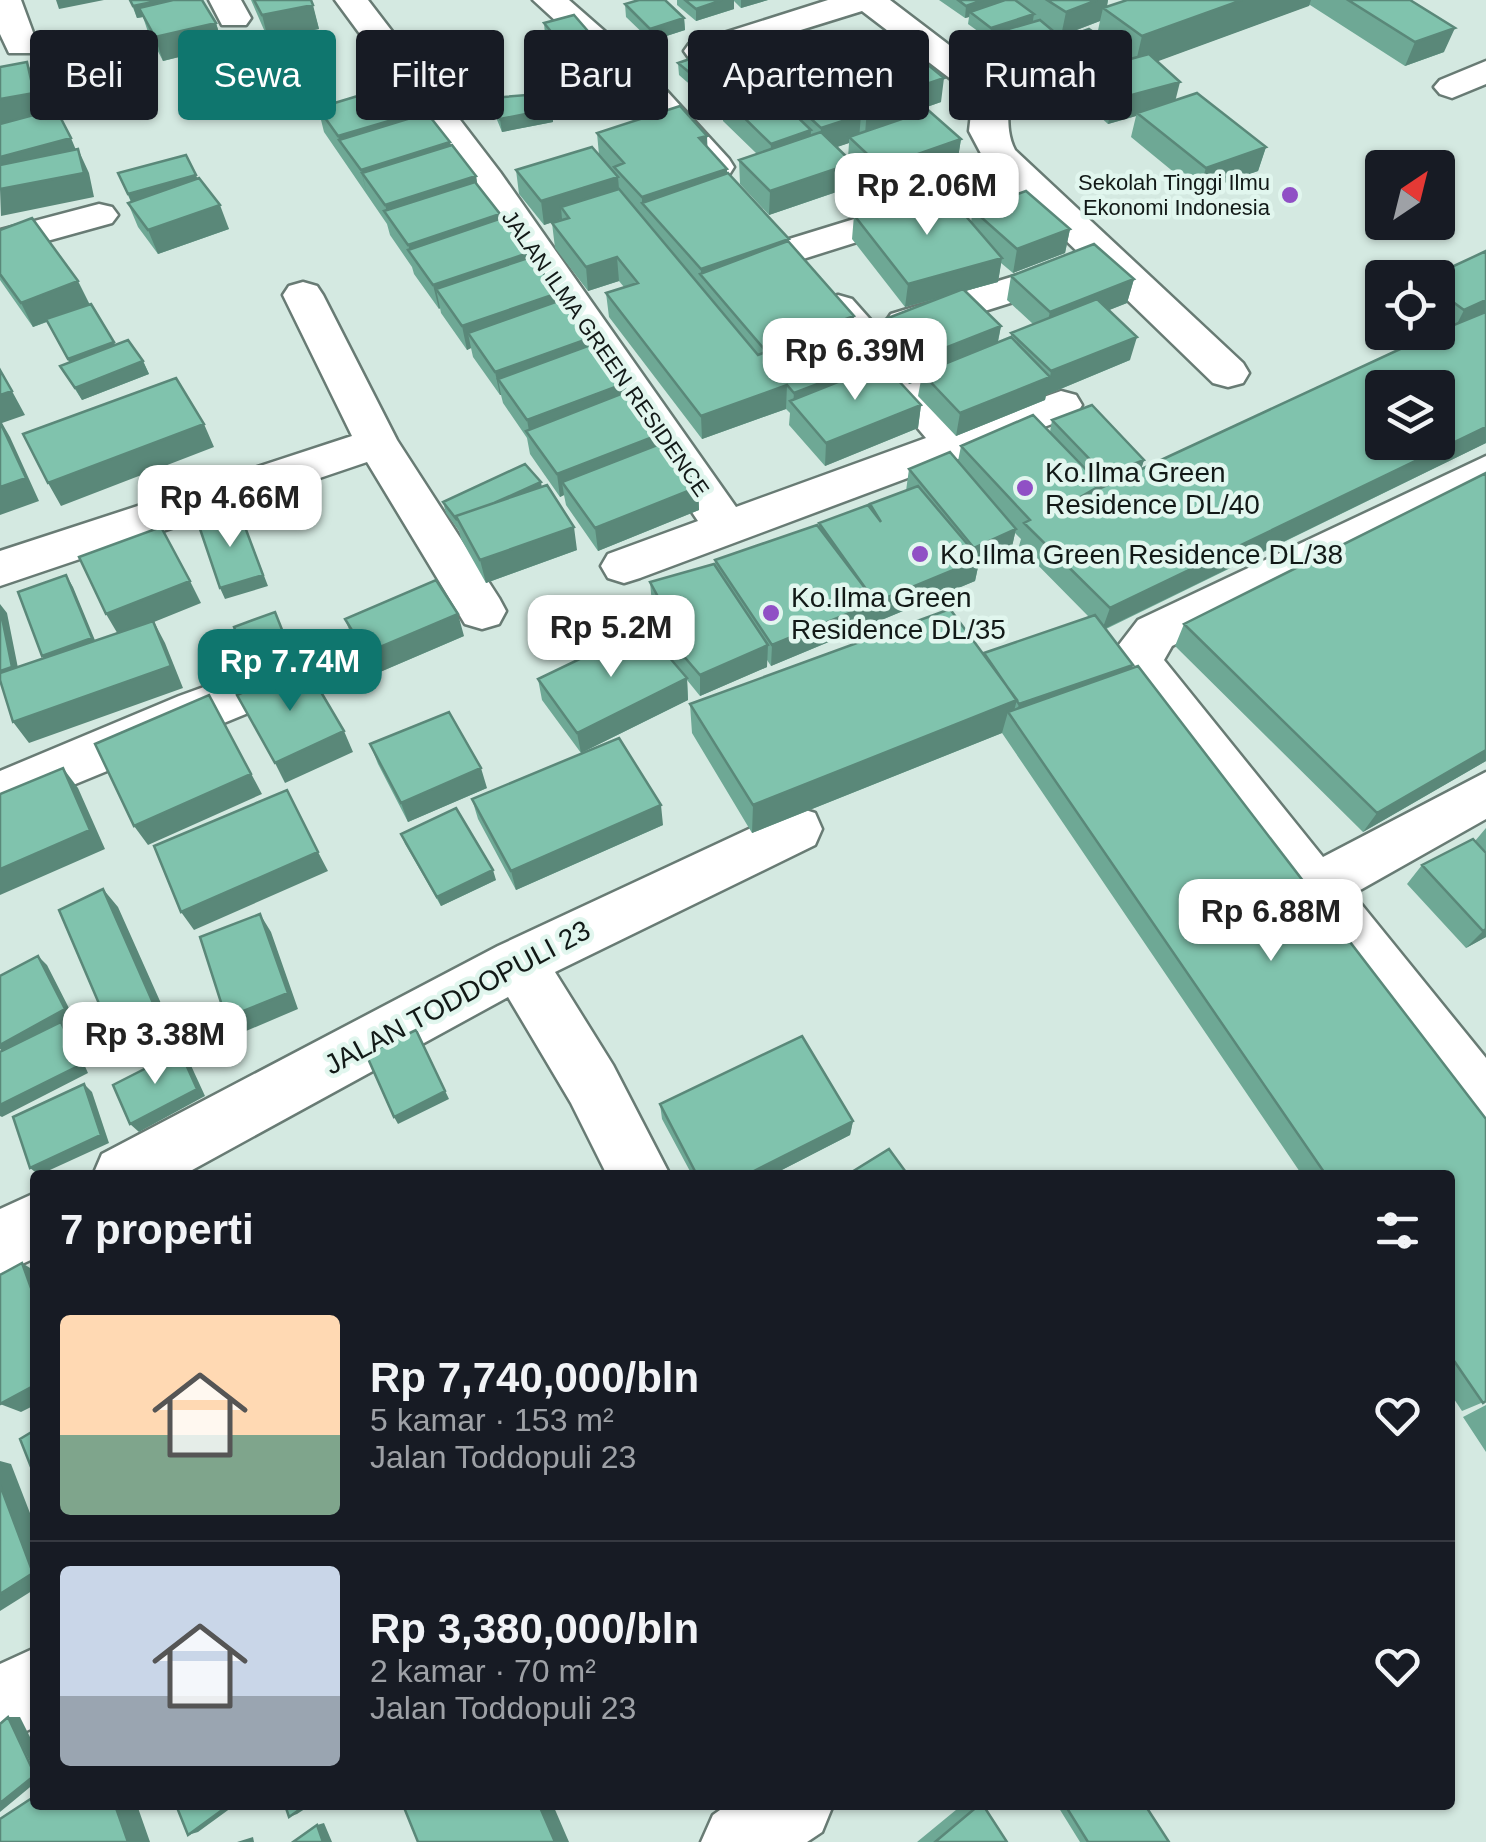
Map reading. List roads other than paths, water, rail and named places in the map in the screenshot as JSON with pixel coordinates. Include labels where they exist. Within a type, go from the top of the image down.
[{"type":"street","points":[[5,0],[21,46]]},
{"type":"street","name":"JALAN ILMA GREEN RESIDENCE","points":[[351,0],[504,175],[725,526]]},
{"type":"street","points":[[549,0],[630,71],[661,127],[764,224],[954,442]]},
{"type":"street","points":[[777,30],[872,4],[918,0]]},
{"type":"street","points":[[872,4],[905,30]]},
{"type":"street","points":[[929,48],[991,93],[987,132],[999,155],[1228,373]]},
{"type":"street","points":[[1452,87],[1486,70]]},
{"type":"street","points":[[661,127],[688,118]]},
{"type":"street","points":[[764,224],[980,191]]},
{"type":"street","points":[[0,242],[99,215]]},
{"type":"street","points":[[864,336],[1058,275]]},
{"type":"street","points":[[303,294],[376,443],[482,611]]},
{"type":"street","name":"JALAN ILMA GREEN RESIDENCE","points":[[624,566],[1060,405]]},
{"type":"street","points":[[0,570],[376,443]]},
{"type":"street","points":[[1486,471],[1155,633],[1142,646],[1139,664],[1154,689],[1486,1104]]},
{"type":"street","points":[[0,794],[197,710],[309,668]]},
{"type":"street","points":[[1317,888],[1486,793]]},
{"type":"street","name":"JALAN TODDOPULI 23","points":[[133,1170],[518,963],[796,829]]},
{"type":"street","points":[[518,963],[592,1084],[637,1170]]},
{"type":"street","points":[[0,1243],[30,1227]]},
{"type":"street","points":[[0,1706],[30,1688]]},
{"type":"street","points":[[740,1842],[788,1810]]},
{"type":"place","name":"Sekolah Tinggi Ilmu Ekonomi Indonesia","points":[[1290,195]]},
{"type":"place","name":"Ko.Ilma Green Residence DL/40","points":[[1025,488]]},
{"type":"place","name":"Ko.Ilma Green Residence DL/38","points":[[920,554]]},
{"type":"place","name":"Ko.Ilma Green Residence DL/35","points":[[771,613]]}]
